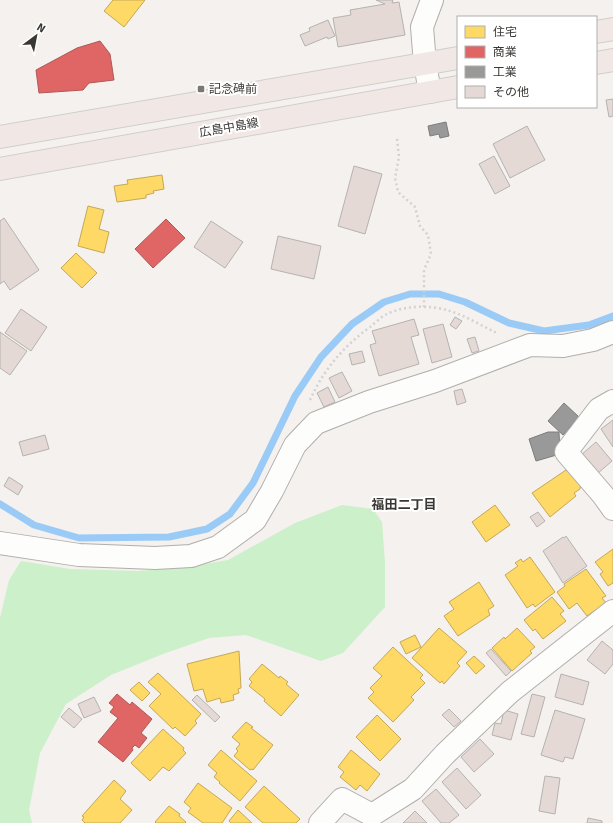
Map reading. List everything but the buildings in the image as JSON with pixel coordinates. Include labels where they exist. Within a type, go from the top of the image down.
[{"type":"main road","points":[[597,32],[613,29]]},
{"type":"main road","points":[[0,137],[457,58]]},
{"type":"main road","points":[[597,63],[613,60]]},
{"type":"main road","name":"広島中島線","points":[[0,169],[457,87]]},
{"type":"street","points":[[430,92],[425,64],[422,27],[432,0]]},
{"type":"street","points":[[0,543],[80,555],[155,558],[191,556],[218,547],[255,520],[272,491],[294,445],[316,423],[370,402],[530,345],[563,346],[593,340],[613,332]]},
{"type":"street","points":[[613,401],[599,409],[566,452],[603,494],[613,509]]},
{"type":"street","points":[[320,823],[342,799],[372,815],[413,789],[445,754],[510,692],[613,611]]},
{"type":"path","points":[[397,139],[399,157],[395,178],[398,192],[415,206],[420,226],[428,235],[431,254],[424,270],[424,307]]},
{"type":"path","points":[[308,403],[317,385],[333,361],[359,336],[386,314],[402,308],[424,307],[449,311],[502,335],[530,345]]},
{"type":"green space","points":[[342,505],[373,509],[382,522],[385,562],[385,607],[343,653],[321,661],[246,635],[209,638],[163,654],[111,675],[66,704],[40,753],[29,810],[32,823],[0,823],[0,618],[9,580],[21,561],[70,569],[138,571],[187,567],[228,560],[295,523]]},
{"type":"waterway","points":[[0,504],[34,525],[79,538],[169,537],[207,529],[230,514],[253,483],[295,396],[321,357],[352,324],[384,302],[410,294],[439,294],[465,302],[509,323],[544,331],[589,325],[613,316]]},
{"type":"place","name":"記念碑前","points":[[201,89]]},
{"type":"district","name":"福田二丁目","points":[[404,505]]}]
